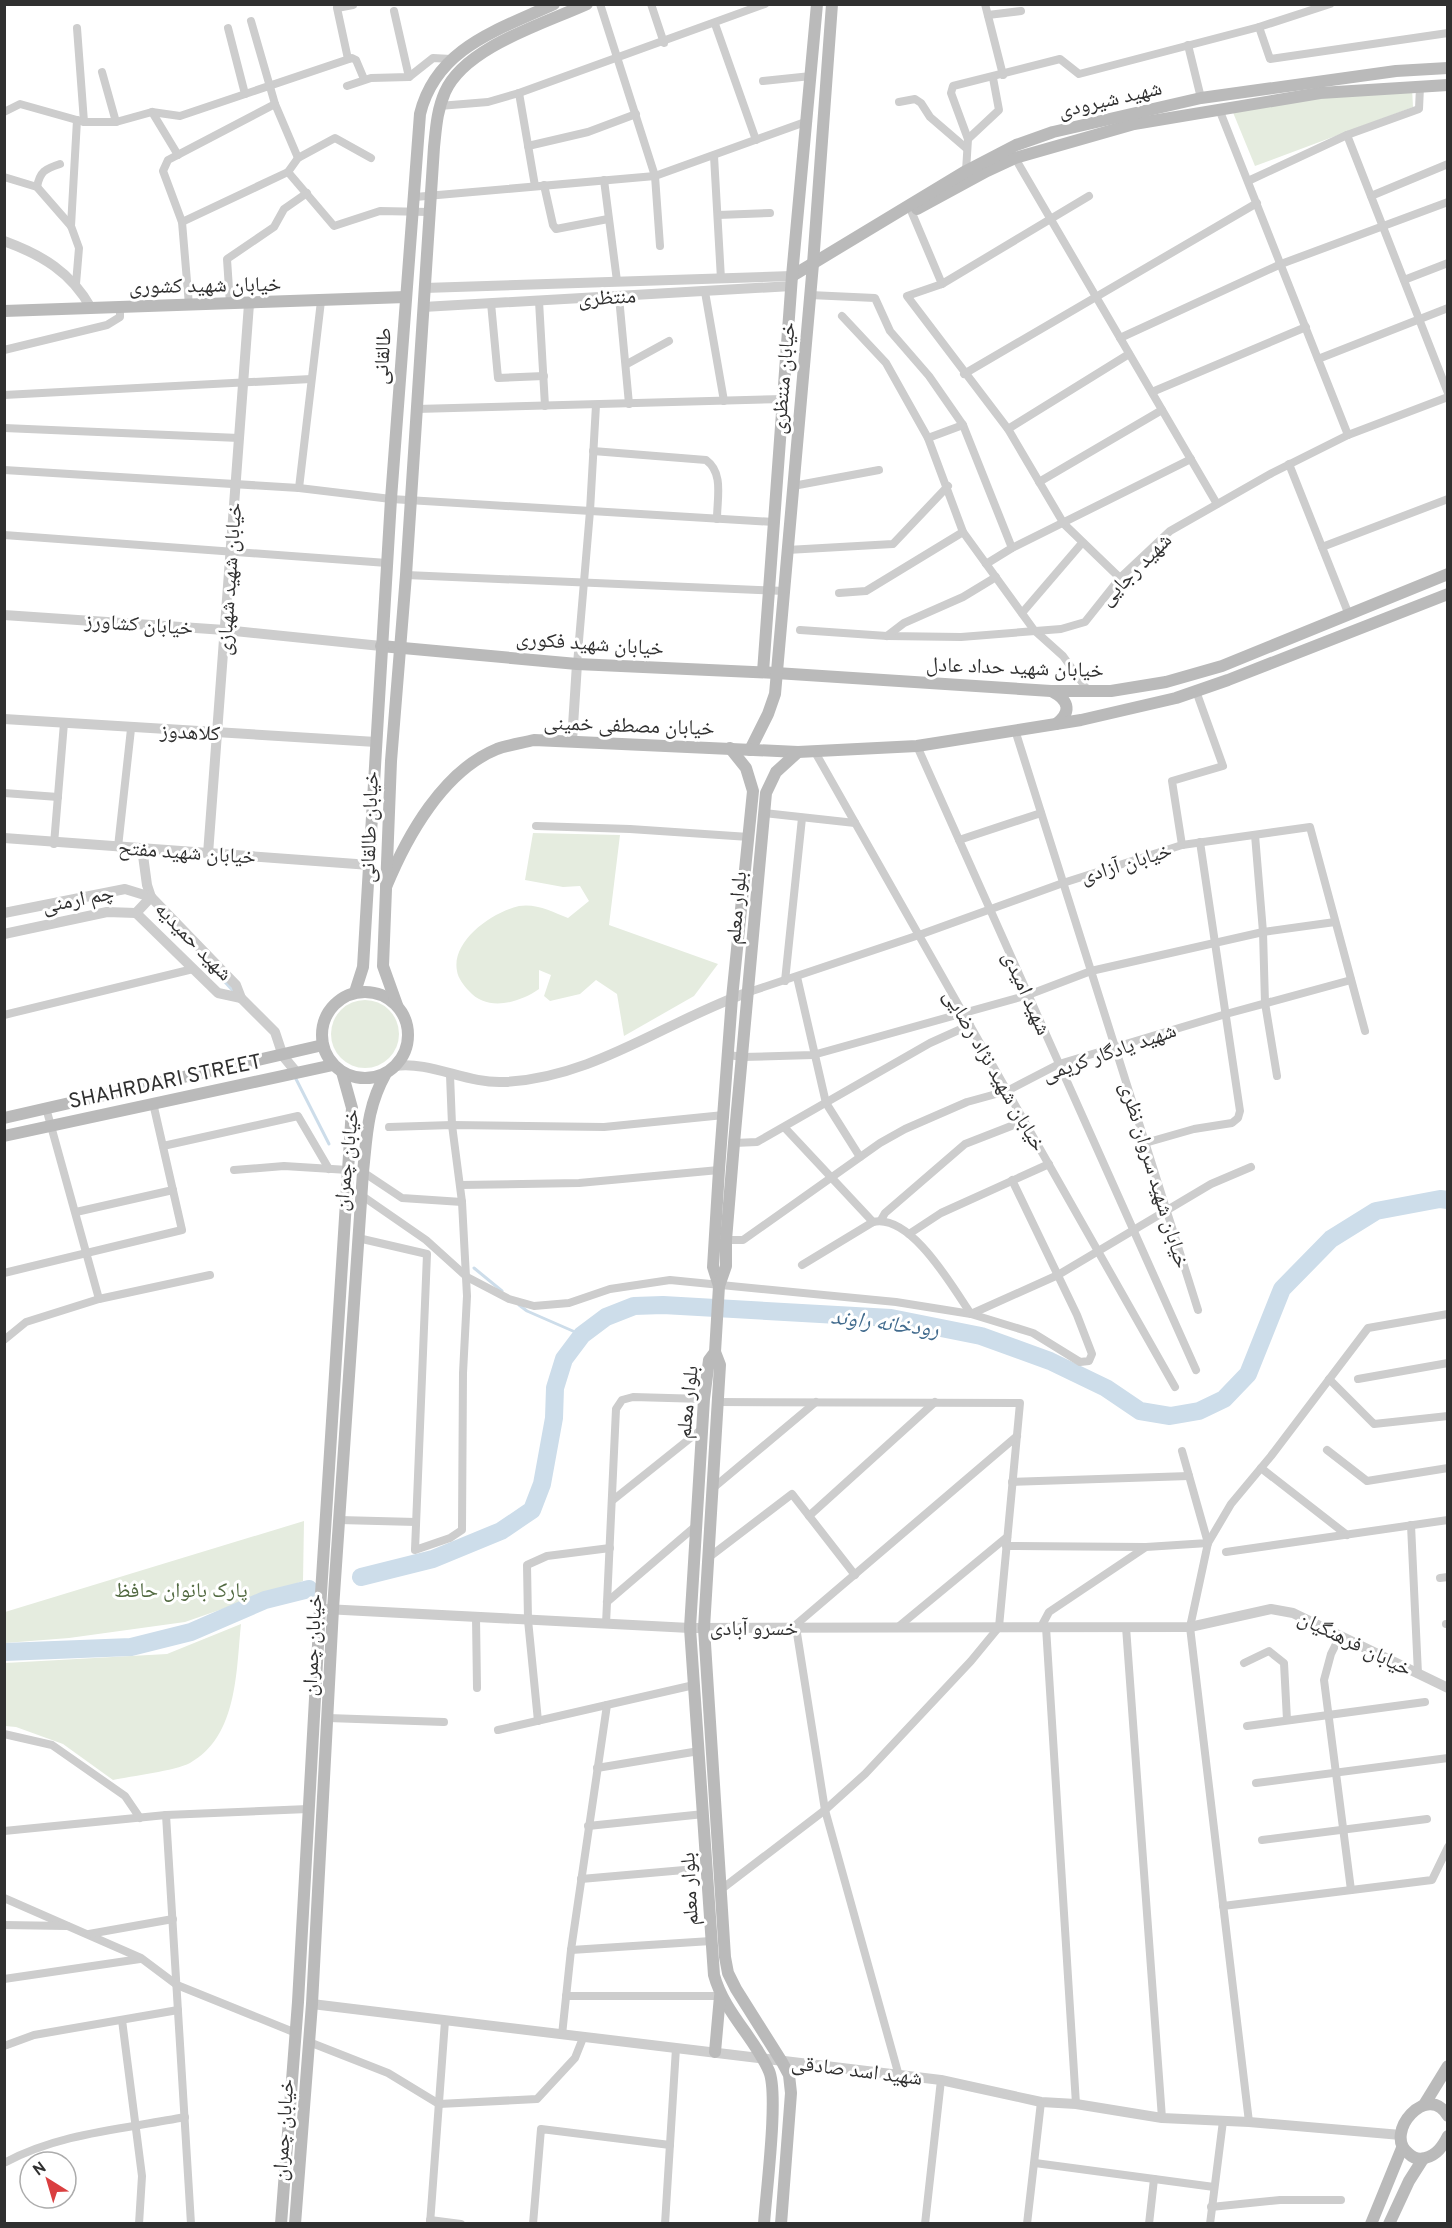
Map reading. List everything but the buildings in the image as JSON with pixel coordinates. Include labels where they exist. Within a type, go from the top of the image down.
[{"type":"main road","name":"طالقانی","points":[[401,648],[430,197],[440,106],[454,76],[476,55],[587,4]]},
{"type":"main road","name":"خیابان منتظری","points":[[763,672],[792,281],[817,4]]},
{"type":"main road","name":"خیابان منتظری","points":[[750,750],[775,694],[813,268],[832,4]]},
{"type":"main road","name":"طالقانی","points":[[381,646],[420,114],[425,95],[438,73],[451,59],[478,40],[550,5]]},
{"type":"main road","name":"شهید شیرودی","points":[[813,268],[966,171],[1016,145],[1053,132],[1201,98],[1396,71],[1448,68]]},
{"type":"main road","name":"شهید شیرودی","points":[[813,268],[987,171],[1015,158],[1134,124],[1219,109],[1320,93],[1448,85]]},
{"type":"main road","points":[[792,281],[813,268]]},
{"type":"main road","name":"خیابان شهید کشوری","points":[[4,311],[406,297]]},
{"type":"main road","name":"خیابان شهید حداد عادل","points":[[776,673],[1052,691],[1111,691],[1166,682],[1222,666],[1448,574]]},
{"type":"main road","points":[[798,752],[917,746],[1113,713],[1196,691],[1448,594]]},
{"type":"main road","name":"خیابان شهید فکوری","points":[[381,646],[577,664],[776,673]]},
{"type":"main road","name":"خیابان طالقانی","points":[[355,992],[363,967],[365,943],[381,646]]},
{"type":"main road","name":"خیابان طالقانی","points":[[397,1005],[383,966],[391,761],[401,648]]},
{"type":"main road","points":[[1052,691],[1065,699],[1068,706],[1066,715],[1056,724]]},
{"type":"main road","points":[[1111,691],[1100,699],[1100,704],[1113,713]]},
{"type":"main road","name":"خیابان مصطفی خمینی","points":[[386,888],[399,854],[417,823],[444,789],[473,763],[498,749],[534,740],[798,752]]},
{"type":"main road","name":"بلوار معلم","points":[[719,1286],[713,1267],[719,1170],[732,998],[753,791],[751,780],[730,748]]},
{"type":"main road","name":"بلوار معلم","points":[[764,2223],[772,2084],[761,2058],[720,1996],[714,1975],[690,1628],[703,1428],[720,1365],[715,1352],[719,1286],[726,1266],[734,1143],[764,813],[770,781],[785,761],[798,752]]},
{"type":"main road","points":[[365,943],[372,951],[384,945]]},
{"type":"main road","points":[[355,992],[377,993],[397,1005],[404,1014],[409,1036],[402,1058],[391,1070],[364,1079],[338,1069],[322,1046],[323,1023],[328,1012],[344,997],[355,992]]},
{"type":"main road","name":"SHAHRDARI STREET","points":[[4,1118],[322,1046]]},
{"type":"main road","name":"SHAHRDARI STREET","points":[[4,1136],[297,1073],[338,1069]]},
{"type":"main road","name":"خیابان چمران","points":[[281,2223],[296,2033],[352,1108],[338,1069]]},
{"type":"main road","name":"خیابان چمران","points":[[295,2223],[312,2004],[333,1609],[361,1195],[369,1113],[391,1070]]},
{"type":"main road","name":"بلوار معلم","points":[[710,1400],[711,1490],[704,1628],[728,1973],[789,2075],[791,2093],[781,2223]]},
{"type":"main road","points":[[302,1908],[318,1910]]},
{"type":"main road","points":[[716,2052],[720,1996]]},
{"type":"main road","points":[[1371,2223],[1402,2148],[1401,2135],[1408,2117],[1424,2105],[1448,2066]]},
{"type":"main road","points":[[1424,2105],[1438,2105],[1448,2116]]},
{"type":"main road","points":[[1402,2148],[1413,2157],[1423,2159],[1434,2155],[1447,2139]]},
{"type":"main road","points":[[1389,2223],[1409,2181],[1423,2159]]},
{"type":"street","points":[[600,4],[655,176],[660,246]]},
{"type":"street","points":[[651,4],[664,43]]},
{"type":"street","points":[[440,106],[488,102],[519,93],[573,72],[664,43],[765,4]]},
{"type":"street","points":[[985,4],[1003,75]]},
{"type":"street","points":[[966,171],[967,144],[951,89],[953,86],[993,78],[1060,59],[1079,74],[1259,27],[1330,4]]},
{"type":"street","points":[[348,60],[336,8],[353,5]]},
{"type":"street","points":[[394,11],[410,77]]},
{"type":"street","points":[[988,15],[1021,11]]},
{"type":"street","points":[[251,21],[268,84],[298,158]]},
{"type":"street","points":[[715,24],[756,140]]},
{"type":"street","points":[[1259,27],[1270,59],[1448,33]]},
{"type":"street","points":[[76,284],[78,248],[71,226],[81,121],[77,28]]},
{"type":"street","points":[[228,28],[245,93]]},
{"type":"street","points":[[1188,45],[1201,98]]},
{"type":"street","points":[[4,112],[20,104],[81,121],[116,122],[152,112],[180,116],[268,84],[355,58],[364,79]]},
{"type":"street","points":[[347,86],[364,79],[410,77],[433,58],[451,59]]},
{"type":"street","points":[[102,72],[116,122]]},
{"type":"street","points":[[763,81],[811,76]]},
{"type":"street","points":[[967,144],[999,110],[993,78]]},
{"type":"street","points":[[1248,181],[1347,135],[1419,109],[1420,87]]},
{"type":"street","points":[[519,93],[528,146],[553,225],[556,229],[608,219]]},
{"type":"street","points":[[899,102],[915,99],[921,103],[930,117],[967,144]]},
{"type":"street","points":[[189,304],[182,222],[163,171],[168,160],[275,104]]},
{"type":"street","points":[[1219,109],[1348,435]]},
{"type":"street","points":[[152,112],[178,155]]},
{"type":"street","points":[[528,146],[588,132],[636,114]]},
{"type":"street","points":[[415,197],[655,176],[808,121]]},
{"type":"street","points":[[1347,135],[1448,393]]},
{"type":"street","points":[[182,222],[288,172],[298,158],[335,138],[371,158]]},
{"type":"street","points":[[714,156],[721,279]]},
{"type":"street","points":[[1015,158],[1217,504]]},
{"type":"street","points":[[37,187],[39,175],[43,170],[60,164]]},
{"type":"street","points":[[1371,196],[1448,164]]},
{"type":"street","points":[[288,172],[334,226],[380,211],[429,212]]},
{"type":"street","points":[[4,177],[37,187],[71,226]]},
{"type":"street","points":[[604,180],[617,281]]},
{"type":"street","points":[[230,304],[227,259],[274,227],[284,209],[307,193]]},
{"type":"street","points":[[1089,196],[1051,221],[942,284],[907,296],[1008,429],[1064,524],[1120,579]]},
{"type":"street","points":[[1120,338],[1281,264],[1448,202]]},
{"type":"street","points":[[964,374],[1257,203]]},
{"type":"street","points":[[718,215],[770,213]]},
{"type":"street","points":[[912,213],[942,284]]},
{"type":"street","points":[[4,241],[45,259],[76,284],[90,308]]},
{"type":"street","points":[[1404,280],[1448,263]]},
{"type":"street","name":"منتظری","points":[[424,288],[721,279],[792,281]]},
{"type":"street","name":"منتظری","points":[[423,307],[705,292],[792,281]]},
{"type":"street","points":[[705,292],[724,401]]},
{"type":"street","points":[[810,295],[874,298],[890,331],[929,376],[963,425],[1012,548]]},
{"type":"street","points":[[620,297],[627,364],[628,404]]},
{"type":"street","points":[[299,488],[321,301]]},
{"type":"street","points":[[539,301],[545,406]]},
{"type":"street","points":[[491,303],[498,378],[544,376]]},
{"type":"street","name":"خیابان شهید شهبازی","points":[[208,854],[249,304]]},
{"type":"street","points":[[4,350],[107,326],[120,317],[120,306]]},
{"type":"street","points":[[1318,358],[1448,308]]},
{"type":"street","points":[[842,316],[886,363],[928,438],[948,486],[963,532],[1034,630],[1063,656],[1089,692]]},
{"type":"street","points":[[1152,392],[1306,327]]},
{"type":"street","points":[[627,364],[669,341]]},
{"type":"street","points":[[1008,429],[1129,354]]},
{"type":"street","points":[[4,395],[311,379]]},
{"type":"street","name":"شهید رجایی","points":[[800,630],[961,638],[1061,629],[1085,622],[1120,579],[1170,531],[1288,464],[1348,435],[1448,398]]},
{"type":"street","points":[[416,410],[784,399]]},
{"type":"street","points":[[572,741],[596,405]]},
{"type":"street","points":[[1039,482],[1162,410]]},
{"type":"street","points":[[928,438],[963,425]]},
{"type":"street","points":[[4,428],[239,438]]},
{"type":"street","points":[[593,451],[706,460],[714,466],[717,475],[717,519]]},
{"type":"street","points":[[986,564],[1012,548],[1191,459]]},
{"type":"street","points":[[1288,464],[1349,615]]},
{"type":"street","points":[[4,470],[299,488],[391,499],[774,522]]},
{"type":"street","points":[[793,486],[879,470]]},
{"type":"street","points":[[787,550],[893,544],[948,486]]},
{"type":"street","points":[[1322,547],[1448,498]]},
{"type":"street","points":[[839,593],[866,591],[963,532]]},
{"type":"street","points":[[4,535],[387,564]]},
{"type":"street","points":[[1022,613],[1082,543]]},
{"type":"street","points":[[406,575],[784,591]]},
{"type":"street","points":[[887,636],[904,623],[963,597],[996,577]]},
{"type":"street","name":"خیابان کشاورز","points":[[4,615],[225,630],[381,646]]},
{"type":"street","points":[[1182,845],[1172,781],[1223,766],[1196,691]]},
{"type":"street","name":"کلاهدوز","points":[[4,719],[130,729],[376,742]]},
{"type":"street","points":[[54,844],[64,723]]},
{"type":"street","points":[[118,847],[130,729]]},
{"type":"street","name":"خیابان شهید سروان نظری","points":[[1015,730],[1198,1310]]},
{"type":"street","name":"شهید امیدی","points":[[917,746],[1196,1370]]},
{"type":"street","name":"خیابان شهید نژاد رضایی","points":[[815,752],[1175,1387]]},
{"type":"street","points":[[4,793],[58,797]]},
{"type":"street","points":[[764,813],[855,823]]},
{"type":"street","points":[[959,840],[1041,813]]},
{"type":"street","points":[[785,981],[802,818]]},
{"type":"street","points":[[536,826],[630,828],[749,837]]},
{"type":"street","name":"خیابان آزادی","points":[[748,992],[919,935],[1063,883],[1182,845],[1310,827],[1365,1031]]},
{"type":"street","points":[[1255,835],[1263,932],[1265,1003],[1277,1076]]},
{"type":"street","name":"خیابان شهید مفتح","points":[[4,838],[54,844],[142,848],[370,865]]},
{"type":"street","points":[[1145,1143],[1232,1123],[1238,1118],[1240,1111],[1200,842]]},
{"type":"street","name":"شهید حمیدیه","points":[[142,848],[151,897],[236,985],[242,998],[275,1032],[283,1056],[297,1073]]},
{"type":"street","name":"چم ارمنی","points":[[4,913],[125,889],[151,897]]},
{"type":"street","points":[[136,914],[151,897]]},
{"type":"street","name":"چم ارمنی","points":[[4,934],[107,912],[136,914]]},
{"type":"street","name":"شهید حمیدیه","points":[[136,914],[218,993],[242,998]]},
{"type":"street","points":[[729,1055],[742,1057],[813,1055],[1028,995],[1091,971],[1263,932],[1335,922]]},
{"type":"street","points":[[4,1015],[193,969]]},
{"type":"street","points":[[797,977],[825,1103],[860,1157]]},
{"type":"street","name":"شهید یادگار کریمی","points":[[726,1240],[743,1240],[860,1157],[904,1129],[967,1102],[1007,1091],[1059,1065],[1115,1047],[1351,980]]},
{"type":"street","points":[[391,1070],[409,1065],[450,1075],[502,1082],[574,1070],[637,1044],[748,992]]},
{"type":"street","points":[[734,1143],[757,1142],[785,1128],[930,1043],[970,1025]]},
{"type":"street","points":[[358,1238],[427,1254],[415,1550],[450,1538],[462,1530],[467,1277],[462,1202],[452,1125],[450,1075]]},
{"type":"street","points":[[4,1273],[182,1230],[153,1103]]},
{"type":"street","points":[[46,1108],[99,1299]]},
{"type":"street","points":[[389,1127],[452,1125],[604,1127],[724,1115]]},
{"type":"street","points":[[163,1146],[298,1116],[329,1169]]},
{"type":"street","points":[[802,1265],[877,1221],[965,1144],[1024,1121]]},
{"type":"street","points":[[785,1128],[877,1221],[897,1225],[909,1234],[935,1261],[971,1314]]},
{"type":"street","points":[[909,1234],[941,1213],[1049,1164]]},
{"type":"street","points":[[234,1170],[284,1166],[348,1170]]},
{"type":"street","points":[[971,1314],[1058,1275],[1211,1184],[1251,1167]]},
{"type":"street","points":[[460,1185],[579,1183],[719,1170]]},
{"type":"street","points":[[363,1172],[402,1198],[462,1202]]},
{"type":"street","points":[[361,1195],[426,1240],[467,1277],[508,1299],[534,1306],[570,1303],[610,1289],[670,1280],[896,1302],[971,1314],[1033,1333],[1080,1362],[1089,1361],[1092,1354],[1058,1275],[1012,1180]]},
{"type":"street","points":[[76,1212],[173,1190]]},
{"type":"street","points":[[4,1340],[26,1322],[99,1299],[210,1275]]},
{"type":"street","points":[[1249,2122],[1190,1626],[1208,1543],[1231,1504],[1368,1328],[1448,1314]]},
{"type":"street","points":[[1358,1379],[1447,1363]]},
{"type":"street","points":[[1329,1379],[1374,1424],[1448,1416]]},
{"type":"street","points":[[606,1624],[616,1409],[622,1400],[633,1397],[816,1402],[1020,1402],[999,1627],[901,1737],[825,1810],[723,1888]]},
{"type":"street","points":[[711,1490],[816,1402]]},
{"type":"street","points":[[809,1516],[935,1402]]},
{"type":"street","points":[[613,1500],[703,1428]]},
{"type":"street","points":[[898,2076],[825,1810],[794,1628],[1017,1436]]},
{"type":"street","points":[[1327,1450],[1367,1480],[1448,1468]]},
{"type":"street","points":[[1182,1452],[1208,1543]]},
{"type":"street","points":[[1261,1468],[1347,1535]]},
{"type":"street","points":[[1012,1482],[1189,1476]]},
{"type":"street","points":[[708,1558],[792,1494],[855,1575]]},
{"type":"street","points":[[339,1520],[416,1522]]},
{"type":"street","points":[[1226,1552],[1448,1520]]},
{"type":"street","points":[[607,1602],[697,1525]]},
{"type":"street","points":[[1411,1525],[1418,1674]]},
{"type":"street","points":[[898,1627],[1007,1541],[1146,1547],[1208,1543]]},
{"type":"street","points":[[1076,2104],[1043,1627],[1049,1612],[1146,1547]]},
{"type":"street","points":[[537,1721],[528,1620],[527,1565],[547,1556],[610,1548]]},
{"type":"street","name":"خسرو آبادی","points":[[320,1609],[690,1628],[1190,1626]]},
{"type":"street","name":"خیابان فرهنگیان","points":[[1190,1626],[1271,1609],[1293,1613],[1448,1688]]},
{"type":"street","points":[[476,1617],[477,1688]]},
{"type":"street","points":[[1126,1627],[1162,2118]]},
{"type":"street","points":[[1340,1636],[1331,1654],[1324,1680],[1351,1890]]},
{"type":"street","points":[[1244,1663],[1269,1651],[1284,1662],[1287,1720]]},
{"type":"street","points":[[498,1730],[694,1686]]},
{"type":"street","points":[[1247,1726],[1425,1702]]},
{"type":"street","points":[[562,2035],[571,1950],[607,1705]]},
{"type":"street","points":[[328,1718],[444,1722]]},
{"type":"street","points":[[4,1734],[52,1745],[125,1796],[140,1818]]},
{"type":"street","points":[[597,1768],[699,1751]]},
{"type":"street","points":[[1256,1783],[1448,1758]]},
{"type":"street","points":[[4,1831],[166,1815],[308,1809]]},
{"type":"street","points":[[588,1826],[704,1814]]},
{"type":"street","points":[[166,1815],[191,2223]]},
{"type":"street","points":[[1262,1840],[1427,1819]]},
{"type":"street","points":[[4,1826],[18,1830]]},
{"type":"street","points":[[1223,1906],[1432,1880],[1448,1847]]},
{"type":"street","points":[[581,1879],[708,1868]]},
{"type":"street","points":[[4,1898],[141,1958],[177,1986],[296,2033]]},
{"type":"street","points":[[88,1934],[173,1919]]},
{"type":"street","points":[[4,1925],[72,1926]]},
{"type":"street","points":[[571,1950],[711,1941]]},
{"type":"street","points":[[4,1979],[141,1958]]},
{"type":"street","points":[[566,1996],[720,1996]]},
{"type":"street","name":"شهید اسد صادقی","points":[[312,2004],[941,2080],[1041,2102],[1076,2104],[1162,2118],[1249,2122],[1401,2135]]},
{"type":"street","points":[[4,2046],[34,2035],[178,2010]]},
{"type":"street","points":[[122,2020],[142,2176],[139,2223]]},
{"type":"street","points":[[445,2021],[430,2222],[461,2223]]},
{"type":"street","points":[[309,2042],[388,2073],[439,2104],[537,2099],[575,2058],[584,2038]]},
{"type":"street","points":[[665,2223],[676,2048]]},
{"type":"street","points":[[925,2223],[941,2080]]},
{"type":"street","points":[[1027,2223],[1041,2102]]},
{"type":"street","points":[[4,2163],[25,2152],[70,2138],[185,2117]]},
{"type":"street","points":[[1210,2223],[1223,2121]]},
{"type":"street","points":[[533,2223],[542,2129],[670,2145]]},
{"type":"street","points":[[1035,2163],[1214,2187]]},
{"type":"street","points":[[1149,2223],[1154,2179]]},
{"type":"street","points":[[1211,2207],[1280,2200],[1341,2200]]},
{"type":"green space","points":[[1412,88],[1413,107],[1255,166],[1232,110],[1290,101]]},
{"type":"green space","points":[[533,833],[620,835],[609,925],[718,964],[694,996],[624,1036],[617,994],[596,980],[580,994],[550,1001],[544,996],[551,975],[539,970],[539,989],[513,1001],[485,1002],[476,998],[469,991],[457,971],[457,960],[460,949],[467,939],[486,921],[508,909],[525,905],[568,918],[589,901],[580,886],[563,887],[525,880]]},
{"type":"green space","points":[[372,1000],[384,1006],[393,1015],[399,1027],[397,1047],[389,1058],[372,1068],[358,1068],[341,1058],[333,1047],[331,1027],[341,1010],[352,1002]]},
{"type":"green space","name":"پارک بانوان حافظ","points":[[304,1521],[303,1581],[185,1622],[69,1638],[5,1643],[5,1612]]},
{"type":"green space","points":[[241,1624],[235,1682],[226,1720],[218,1736],[206,1751],[190,1763],[164,1771],[113,1780],[63,1744],[16,1727],[5,1726],[5,1663],[167,1654]]},
{"type":"waterway","points":[[203,958],[235,993]]},
{"type":"waterway","points":[[295,1077],[329,1144]]},
{"type":"waterway","name":"رودخانه راوند","points":[[361,1577],[433,1559],[501,1531],[532,1510],[542,1484],[554,1418],[555,1388],[564,1359],[582,1335],[606,1317],[634,1306],[663,1305],[891,1318],[981,1336],[1050,1361],[1106,1388],[1140,1411],[1170,1416],[1199,1411],[1224,1399],[1248,1374],[1282,1289],[1331,1239],[1376,1211],[1440,1199],[1448,1200]]},
{"type":"waterway","points":[[474,1268],[502,1291]]},
{"type":"waterway","points":[[519,1305],[527,1311],[582,1335]]},
{"type":"waterway","points":[[4,1652],[131,1647],[191,1632],[265,1600],[309,1589]]}]
